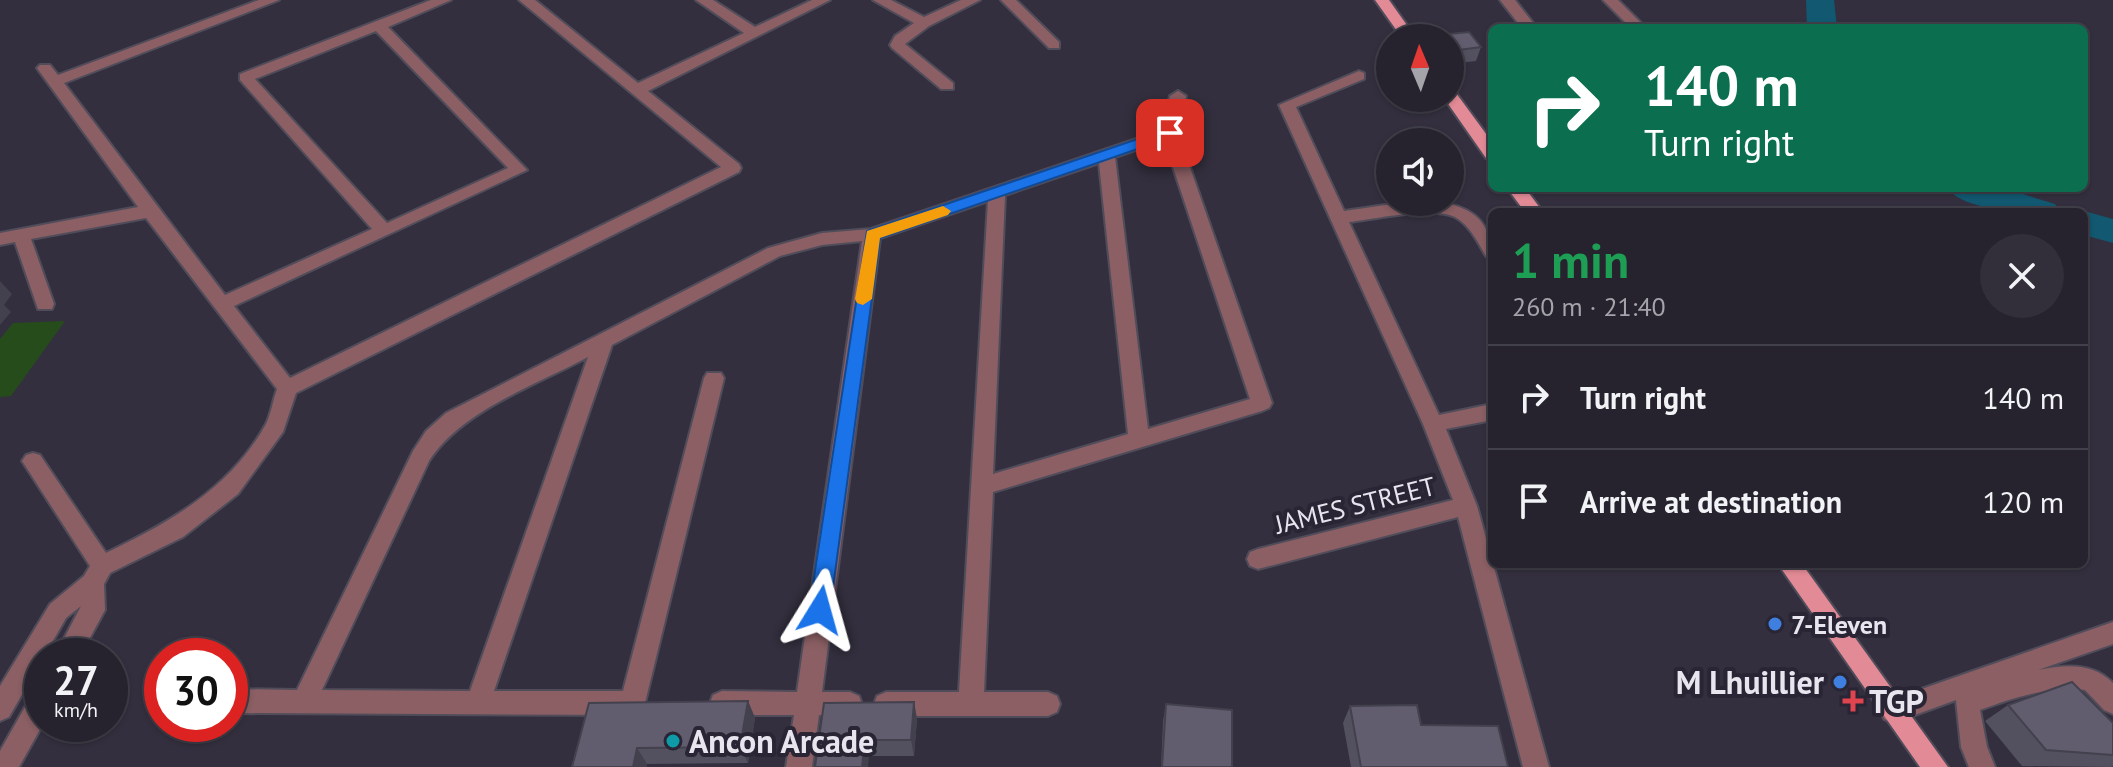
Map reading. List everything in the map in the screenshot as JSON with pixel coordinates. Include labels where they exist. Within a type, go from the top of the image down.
[{"type":"main road","points":[[1382,0],[1399,24]]},
{"type":"main road","points":[[1462,112],[1488,148]]},
{"type":"main road","points":[[1792,568],[1935,767]]},
{"type":"street","points":[[272,0],[49,75],[287,388]]},
{"type":"street","points":[[384,231],[245,77],[444,0]]},
{"type":"street","points":[[0,709],[58,611],[97,574],[175,530],[230,488],[276,426],[287,388],[733,168],[526,0]]},
{"type":"street","points":[[703,0],[754,33]]},
{"type":"street","points":[[637,90],[823,0]]},
{"type":"street","points":[[880,0],[924,23]]},
{"type":"street","points":[[947,86],[897,45],[900,39],[924,23],[973,0]]},
{"type":"street","points":[[1008,0],[1054,45]]},
{"type":"street","points":[[1507,0],[1527,24]]},
{"type":"street","points":[[1610,0],[1635,24]]},
{"type":"street","points":[[222,304],[519,170],[378,25]]},
{"type":"street","points":[[1359,76],[1287,105],[1433,424],[1466,506],[1536,767]]},
{"type":"street","points":[[982,486],[1262,403],[1170,133],[1178,96]]},
{"type":"street","points":[[304,702],[420,457],[433,437],[453,419],[774,252],[830,236],[872,235],[1170,133]]},
{"type":"street","points":[[1107,156],[1139,439]]},
{"type":"street","points":[[971,704],[997,193]]},
{"type":"street","points":[[1337,218],[1433,208],[1460,212],[1479,231],[1488,246]]},
{"type":"street","points":[[0,239],[150,211]]},
{"type":"street","points":[[21,235],[45,304]]},
{"type":"street","points":[[799,767],[872,235]]},
{"type":"street","points":[[478,702],[604,340]]},
{"type":"street","points":[[632,703],[714,378]]},
{"type":"street","points":[[1433,424],[1488,413]]},
{"type":"street","points":[[33,461],[97,574],[93,610],[77,638]]},
{"type":"street","name":"JAMES STREET","points":[[1258,559],[1466,506]]},
{"type":"street","points":[[1893,711],[2113,633]]},
{"type":"street","points":[[1982,767],[1974,747],[1967,704],[1977,699],[2063,678],[2084,678],[2102,687],[2113,702]]},
{"type":"street","points":[[248,701],[664,703]]},
{"type":"street","points":[[695,703],[1048,704]]},
{"type":"street","points":[[5,767],[24,733]]},
{"type":"green space","points":[[65,321],[11,396],[0,397],[0,339],[13,323]]},
{"type":"building","points":[[1464,32],[1469,32],[1481,47],[1464,49]]},
{"type":"building","points":[[2072,682],[2113,723],[2113,755],[2046,750],[2008,705]]},
{"type":"building","points":[[748,701],[740,747],[637,748],[633,767],[572,767],[589,703]]},
{"type":"building","points":[[914,702],[911,740],[865,740],[862,767],[815,767],[824,703]]},
{"type":"building","points":[[1166,704],[1232,710],[1232,767],[1162,767]]},
{"type":"building","points":[[1417,705],[1421,725],[1498,726],[1508,767],[1361,767],[1350,706]]},
{"type":"waterway","points":[[1820,0],[1822,24]]},
{"type":"waterway","points":[[1978,192],[2030,208]]},
{"type":"waterway","points":[[2088,224],[2113,231]]},
{"type":"slow traffic","points":[[863,299],[872,235],[943,211]]},
{"type":"place","name":"7-Eleven","points":[[1775,624]]},
{"type":"place","name":"M Lhuillier","points":[[1840,682]]},
{"type":"place","name":"TGP","points":[[1853,701]]},
{"type":"place","name":"Ancon Arcade","points":[[673,741]]},
{"type":"route","points":[[820,610],[872,235],[1170,133]]}]
